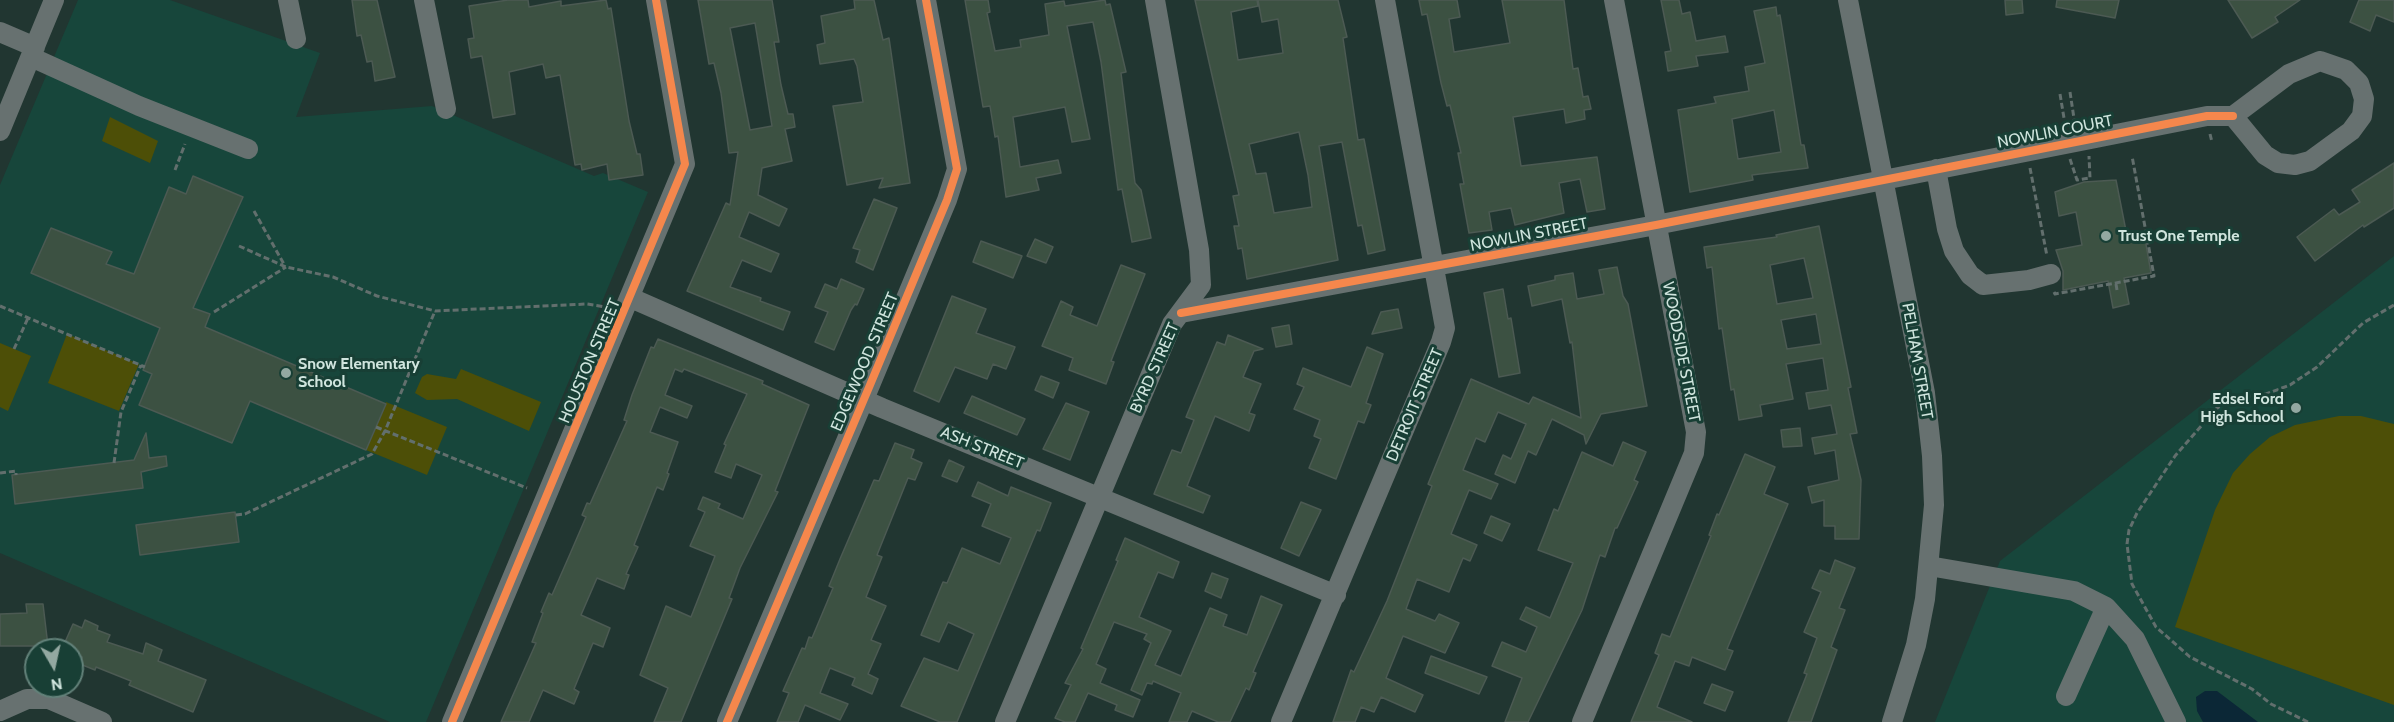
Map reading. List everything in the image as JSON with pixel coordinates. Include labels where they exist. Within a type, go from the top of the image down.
[{"type":"street","points":[[0,130],[54,0]]},
{"type":"street","points":[[288,0],[296,39]]},
{"type":"street","points":[[424,0],[446,109]]},
{"type":"street","name":"HOUSTON STREET","points":[[452,722],[627,306],[686,159],[656,0]]},
{"type":"street","name":"EDGEWOOD STREET","points":[[727,722],[947,201],[957,169],[926,0]]},
{"type":"street","name":"BYRD STREET","points":[[1005,722],[1101,497],[1163,344],[1172,324],[1201,285],[1198,250],[1155,0]]},
{"type":"street","name":"DETROIT STREET","points":[[1281,722],[1442,342],[1445,328],[1436,267],[1385,0]]},
{"type":"street","name":"WOODSIDE STREET","points":[[1582,722],[1694,453],[1696,432],[1614,0]]},
{"type":"street","name":"PELHAM STREET","points":[[1848,0],[1925,393],[1932,456],[1934,505],[1929,566],[1916,645],[1892,722]]},
{"type":"street","points":[[0,32],[33,52],[139,106],[248,149]]},
{"type":"street","points":[[2320,61],[2346,70],[2359,83],[2364,99],[2362,116],[2351,131],[2310,161],[2295,165],[2278,164],[2265,155],[2234,116],[2289,74],[2320,61]]},
{"type":"street","name":"NOWLIN COURT","points":[[1882,179],[2207,116],[2234,116]]},
{"type":"street","points":[[1936,169],[1947,230],[1954,251],[1970,275],[1983,285],[2029,280],[2051,274]]},
{"type":"street","name":"NOWLIN STREET","points":[[1181,314],[1656,225],[1882,179]]},
{"type":"street","name":"ASH STREET","points":[[627,306],[864,400],[1336,595]]},
{"type":"street","points":[[1929,566],[2074,591],[2106,607],[2135,639],[2176,722]]},
{"type":"street","points":[[2066,696],[2106,607]]},
{"type":"street","points":[[0,711],[27,699],[49,699],[102,722]]},
{"type":"path","points":[[2070,92],[2073,116]]},
{"type":"path","points":[[2060,94],[2064,118]]},
{"type":"path","points":[[2069,155],[2077,180],[2084,180],[2090,178],[2088,151]]},
{"type":"path","points":[[2029,164],[2055,294],[2154,276],[2132,156]]},
{"type":"path","points":[[254,211],[286,267]]},
{"type":"path","points":[[239,246],[286,267],[333,277],[377,296],[435,311],[587,304],[610,308],[627,306]]},
{"type":"path","points":[[214,312],[286,267]]},
{"type":"path","points":[[2115,284],[2117,290]]},
{"type":"path","points":[[2308,722],[2271,704],[2252,689],[2190,657],[2171,643],[2151,618],[2132,584],[2127,544],[2129,530],[2137,513],[2175,456],[2216,409],[2229,399],[2266,394],[2290,385],[2317,367],[2363,323],[2394,305]]},
{"type":"path","points":[[0,306],[143,366],[121,412],[114,463]]},
{"type":"path","points":[[236,515],[245,514],[372,454],[385,431],[435,311]]},
{"type":"path","points":[[14,349],[28,318]]},
{"type":"path","points":[[376,427],[527,488]]},
{"type":"path","points":[[0,472],[16,471],[16,475]]},
{"type":"shaded area","name":"Snow Elementary School","points":[[78,0],[170,0],[320,53],[296,117],[432,106],[594,176],[603,173],[648,192],[426,722],[390,722],[0,553],[0,185]]},
{"type":"shaded area","points":[[110,117],[158,141],[150,163],[102,141]]},
{"type":"shaded area","name":"Edsel Ford High School","points":[[2394,256],[2394,722],[1935,722],[2000,561]]},
{"type":"shaded area","points":[[67,334],[139,364],[119,411],[48,383]]},
{"type":"shaded area","points":[[0,343],[31,356],[8,411],[0,407]]},
{"type":"shaded area","points":[[461,369],[541,402],[529,431],[457,399],[427,400],[415,393],[422,377],[427,374],[456,379]]},
{"type":"shaded area","points":[[386,402],[447,427],[427,475],[366,450]]},
{"type":"shaded area","points":[[2339,416],[2361,416],[2394,424],[2394,705],[2175,627],[2215,510],[2233,473],[2270,437],[2295,425]]},
{"type":"water","points":[[2205,691],[2217,691],[2258,722],[2203,722],[2197,711],[2196,697]]},
{"type":"building","points":[[352,0],[377,0],[395,77],[375,81],[372,61],[367,62],[361,35],[357,36]]},
{"type":"building","points":[[508,0],[528,0],[529,7],[561,1],[561,6],[606,0],[608,9],[611,8],[629,121],[637,154],[640,154],[643,175],[609,180],[607,164],[582,170],[581,164],[575,165],[560,75],[546,78],[543,64],[509,72],[515,114],[493,118],[482,56],[471,58],[468,39],[474,38],[469,6]]},
{"type":"building","points":[[698,0],[772,0],[779,42],[774,42],[781,85],[788,114],[793,114],[795,127],[785,129],[792,161],[762,168],[758,195],[787,209],[779,226],[749,212],[739,237],[779,254],[771,272],[742,260],[730,287],[790,312],[783,330],[687,291],[726,203],[730,205],[738,152],[729,153],[721,93],[714,63],[709,64]],"holes":[[[755,23],[772,126],[750,130],[730,28]]]},
{"type":"building","points":[[854,0],[874,0],[883,40],[889,38],[910,183],[879,188],[883,178],[847,185],[833,106],[863,102],[857,66],[854,59],[820,64],[817,45],[825,43],[821,16],[855,9]]},
{"type":"building","points":[[965,0],[988,0],[990,12],[987,13],[995,51],[1021,47],[1020,40],[1049,35],[1045,4],[1064,1],[1065,6],[1105,0],[1106,5],[1110,4],[1126,72],[1121,73],[1135,183],[1141,190],[1151,238],[1132,242],[1122,189],[1118,190],[1101,62],[1093,22],[1067,26],[1090,139],[1072,142],[1065,107],[1013,117],[1020,167],[1058,160],[1061,173],[1036,178],[1039,190],[1006,197],[998,136],[995,137],[990,106],[983,107]]},
{"type":"building","points":[[1195,0],[1257,0],[1258,6],[1231,12],[1238,60],[1283,53],[1278,19],[1262,22],[1258,0],[1338,0],[1347,37],[1343,38],[1358,140],[1364,139],[1385,250],[1368,254],[1362,225],[1358,226],[1342,142],[1319,146],[1338,260],[1247,279],[1242,248],[1238,249],[1234,226],[1239,226],[1233,196],[1239,195]],"holes":[[[1299,132],[1312,207],[1274,213],[1266,173],[1256,174],[1249,144]]]},
{"type":"building","points":[[1419,0],[1457,0],[1460,17],[1449,19],[1454,52],[1510,43],[1502,0],[1564,0],[1573,69],[1578,68],[1583,97],[1588,96],[1591,109],[1584,110],[1585,119],[1566,123],[1564,109],[1513,117],[1521,166],[1597,157],[1605,209],[1587,212],[1580,179],[1559,183],[1564,213],[1515,225],[1511,208],[1489,212],[1492,230],[1469,233],[1460,184],[1464,184],[1458,153],[1461,153],[1450,105],[1447,106],[1441,83],[1427,14],[1422,15]]},
{"type":"building","points":[[1661,0],[1679,0],[1682,14],[1690,12],[1696,41],[1725,36],[1728,52],[1696,56],[1698,66],[1668,71],[1665,52],[1671,51]]},
{"type":"building","points":[[2005,0],[2022,0],[2023,13],[2006,15]]},
{"type":"building","points":[[2057,0],[2119,0],[2115,18],[2056,7]]},
{"type":"building","points":[[2228,0],[2300,0],[2275,17],[2278,22],[2252,38]]},
{"type":"building","points":[[2359,0],[2394,0],[2394,22],[2376,15],[2370,31],[2350,22]]},
{"type":"building","points":[[1776,7],[1777,16],[1780,15],[1801,145],[1804,145],[1808,168],[1752,175],[1753,180],[1690,192],[1678,110],[1716,103],[1714,97],[1749,91],[1745,67],[1765,63],[1754,11]],"holes":[[[1774,110],[1781,152],[1738,159],[1732,119]]]},
{"type":"building","points":[[2394,163],[2394,208],[2364,227],[2363,225],[2315,261],[2297,237],[2334,209],[2339,215],[2360,202],[2352,190]]},
{"type":"building","points":[[193,176],[243,197],[193,308],[210,314],[205,327],[386,404],[366,450],[250,401],[232,443],[139,405],[152,374],[143,370],[160,328],[31,273],[51,228],[112,252],[106,264],[134,274],[169,187],[186,194]]},
{"type":"building","points":[[2116,180],[2127,236],[2144,233],[2151,273],[2124,278],[2129,304],[2113,308],[2108,281],[2063,290],[2063,271],[2056,250],[2082,245],[2076,212],[2059,216],[2055,192],[2084,182]]},
{"type":"building","points":[[874,199],[897,208],[873,270],[856,262],[860,250],[853,248]]},
{"type":"building","points":[[1819,226],[1851,387],[1848,388],[1857,433],[1850,434],[1861,480],[1859,539],[1835,539],[1835,526],[1824,526],[1824,500],[1812,503],[1808,487],[1839,480],[1835,450],[1815,454],[1812,438],[1837,434],[1831,405],[1809,409],[1806,393],[1828,390],[1823,358],[1786,364],[1793,399],[1760,405],[1762,416],[1739,420],[1734,389],[1731,390],[1722,328],[1719,329],[1712,267],[1707,268],[1704,247],[1777,237],[1776,235]],"holes":[[[1804,258],[1813,298],[1777,304],[1770,265]],[[1816,314],[1821,344],[1787,349],[1781,320]]]},
{"type":"building","points":[[1035,239],[1053,247],[1046,263],[1027,256]]},
{"type":"building","points":[[981,241],[1022,256],[1013,278],[973,262]]},
{"type":"building","points":[[1121,265],[1145,274],[1111,361],[1114,362],[1106,384],[1069,370],[1073,358],[1042,346],[1061,301],[1073,307],[1070,315],[1097,326]]},
{"type":"building","points":[[1617,267],[1623,296],[1628,304],[1647,406],[1601,414],[1586,444],[1584,435],[1552,419],[1536,455],[1528,451],[1515,483],[1495,474],[1503,455],[1511,459],[1526,424],[1498,412],[1485,442],[1476,438],[1463,470],[1498,484],[1491,499],[1469,490],[1451,534],[1477,545],[1470,561],[1463,558],[1449,592],[1417,579],[1406,609],[1435,621],[1439,614],[1459,623],[1445,653],[1403,636],[1386,678],[1423,695],[1415,712],[1381,697],[1374,712],[1361,707],[1355,722],[1333,722],[1351,670],[1354,672],[1387,601],[1432,486],[1428,484],[1471,379],[1529,404],[1533,397],[1581,418],[1572,342],[1570,343],[1562,299],[1532,306],[1528,286],[1555,280],[1555,276],[1573,273],[1577,299],[1604,294],[1599,270]]},
{"type":"building","points":[[841,279],[864,289],[857,305],[855,304],[851,310],[834,350],[815,342],[828,312],[815,307],[825,284],[837,289]]},
{"type":"building","points":[[1503,289],[1508,319],[1511,318],[1520,373],[1499,377],[1484,293]]},
{"type":"building","points":[[952,296],[986,309],[976,333],[1015,347],[1006,369],[993,364],[987,379],[955,367],[939,402],[914,391]]},
{"type":"building","points":[[1398,309],[1402,328],[1372,334],[1381,312]]},
{"type":"building","points":[[1289,325],[1292,344],[1276,347],[1272,328]]},
{"type":"building","points":[[1228,335],[1263,349],[1254,351],[1243,377],[1261,384],[1249,413],[1255,415],[1249,431],[1215,416],[1187,486],[1210,496],[1203,513],[1154,494],[1172,450],[1181,453],[1194,420],[1186,417],[1217,342],[1225,345]]},
{"type":"building","points":[[658,339],[763,381],[762,384],[809,405],[775,491],[778,492],[740,568],[729,598],[732,599],[681,722],[654,722],[668,688],[640,675],[666,606],[691,617],[715,556],[690,546],[705,512],[698,509],[703,497],[720,504],[718,508],[743,519],[762,475],[736,464],[731,478],[715,472],[726,445],[724,444],[747,394],[684,369],[682,372],[675,369],[665,395],[692,406],[687,418],[660,407],[650,432],[678,442],[663,490],[657,487],[634,545],[638,547],[626,574],[629,575],[624,589],[597,578],[581,615],[610,628],[603,647],[593,643],[574,689],[579,692],[574,704],[543,690],[529,722],[501,722],[536,643],[532,642],[543,613],[541,612],[549,593],[552,595],[586,517],[582,515],[587,503],[590,504],[627,421],[624,420],[632,395],[651,347],[654,348]]},
{"type":"building","points":[[1367,347],[1383,354],[1366,403],[1371,405],[1364,423],[1358,421],[1336,479],[1309,468],[1321,439],[1314,436],[1320,420],[1294,409],[1304,387],[1297,384],[1303,368],[1351,387]]},
{"type":"building","points":[[1041,376],[1059,383],[1053,398],[1035,390]]},
{"type":"building","points":[[972,396],[1025,419],[1017,435],[964,413]]},
{"type":"building","points":[[1066,403],[1089,412],[1070,460],[1043,449]]},
{"type":"building","points":[[1800,428],[1802,446],[1783,447],[1781,430]]},
{"type":"building","points":[[146,433],[149,458],[166,456],[167,466],[141,472],[143,488],[15,504],[12,475],[134,460]]},
{"type":"building","points":[[1623,442],[1646,452],[1634,480],[1638,482],[1615,528],[1605,557],[1600,555],[1582,610],[1528,722],[1505,722],[1522,678],[1492,666],[1502,642],[1526,652],[1537,627],[1520,619],[1526,607],[1550,618],[1573,563],[1538,550],[1554,509],[1558,511],[1582,452],[1613,466]]},
{"type":"building","points":[[895,443],[914,450],[911,458],[922,463],[915,480],[908,478],[877,555],[882,557],[866,597],[886,606],[871,640],[881,644],[868,674],[878,679],[872,694],[852,685],[855,678],[830,668],[820,693],[848,704],[840,720],[805,705],[798,722],[777,722],[789,693],[783,691],[802,648],[805,649],[809,637],[812,638],[833,588],[829,586],[840,559],[874,480],[879,481]]},
{"type":"building","points":[[1745,454],[1775,467],[1764,494],[1788,504],[1727,649],[1733,651],[1725,670],[1692,657],[1689,666],[1675,661],[1657,707],[1692,722],[1631,722],[1659,655],[1655,653],[1662,634],[1670,637],[1711,536],[1709,535],[1717,514],[1719,515]]},
{"type":"building","points":[[949,460],[964,467],[957,482],[942,476]]},
{"type":"building","points":[[978,482],[1008,496],[1011,487],[1051,503],[1040,531],[1037,530],[957,722],[940,722],[901,706],[924,658],[958,671],[974,634],[948,622],[939,642],[921,635],[943,582],[947,583],[962,548],[1000,564],[1011,538],[982,526],[991,504],[972,496]]},
{"type":"building","points":[[1301,502],[1321,510],[1299,556],[1281,548]]},
{"type":"building","points":[[235,512],[239,542],[140,555],[136,525]]},
{"type":"building","points":[[1491,516],[1510,524],[1502,541],[1484,533]]},
{"type":"building","points":[[1125,538],[1179,562],[1173,578],[1158,572],[1139,617],[1171,631],[1155,665],[1181,676],[1210,608],[1227,615],[1223,626],[1247,635],[1261,596],[1282,605],[1253,672],[1256,673],[1249,690],[1246,688],[1230,722],[1218,722],[1192,711],[1187,722],[1169,722],[1181,693],[1153,681],[1152,684],[1147,683],[1142,695],[1131,690],[1151,643],[1144,639],[1147,634],[1114,622],[1096,664],[1106,669],[1100,683],[1140,700],[1133,717],[1115,710],[1117,705],[1088,693],[1075,722],[1065,722],[1055,718],[1071,685],[1065,683],[1083,649],[1081,648],[1118,561],[1116,560]]},
{"type":"building","points":[[1835,560],[1855,568],[1839,608],[1845,610],[1831,647],[1837,650],[1811,722],[1788,722],[1807,674],[1804,673],[1817,638],[1804,632],[1821,592],[1812,588],[1820,570],[1830,574]]},
{"type":"building","points":[[1212,573],[1228,579],[1221,598],[1205,591]]},
{"type":"building","points":[[26,604],[43,604],[47,638],[24,638],[24,646],[0,646],[0,614],[27,613]]},
{"type":"building","points":[[85,620],[98,626],[97,630],[110,635],[107,642],[143,654],[146,643],[162,650],[158,661],[206,680],[193,712],[129,685],[131,681],[96,667],[95,670],[84,666],[84,638],[67,638],[73,624],[82,628]]},
{"type":"building","points":[[1431,656],[1487,677],[1479,694],[1425,673]]},
{"type":"building","points":[[1712,684],[1733,692],[1725,711],[1704,703]]},
{"type":"cycle path","points":[[452,722],[685,164],[656,0]]},
{"type":"cycle path","points":[[727,722],[947,200],[957,169],[926,0]]},
{"type":"cycle path","points":[[1181,313],[1656,225],[2207,116],[2233,116]]},
{"type":"place","name":"Trust One Temple","points":[[2106,236]]},
{"type":"place","name":"Snow Elementary School","points":[[286,373]]},
{"type":"place","name":"Edsel Ford High School","points":[[2296,408]]}]
